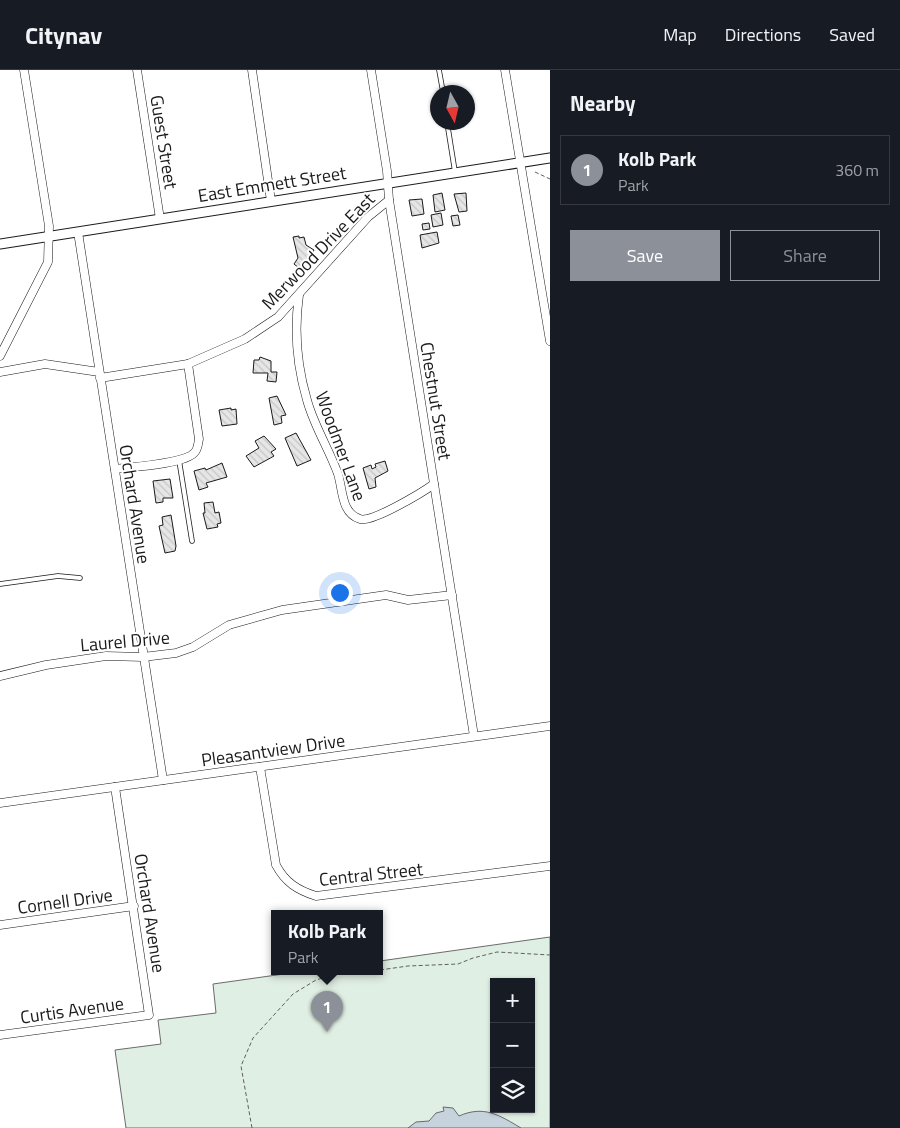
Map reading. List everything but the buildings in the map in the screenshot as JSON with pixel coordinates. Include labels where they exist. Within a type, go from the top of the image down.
[{"type":"street","points":[[0,356],[48,262],[50,236],[24,70]]},
{"type":"street","name":"Guest Street","points":[[137,70],[160,219]]},
{"type":"street","points":[[252,70],[271,201]]},
{"type":"street","name":"Chestnut Street","points":[[371,70],[389,200],[474,736]]},
{"type":"street","points":[[505,70],[550,341]]},
{"type":"street","name":"East Emmett Street","points":[[0,244],[550,158]]},
{"type":"street","name":"Merwood Drive East","points":[[0,372],[46,364],[100,375],[188,364],[233,346],[253,335],[278,317],[368,217],[389,200]]},
{"type":"street","name":"Orchard Avenue","points":[[78,232],[163,780]]},
{"type":"street","name":"Woodmer Lane","points":[[299,294],[296,319],[302,380],[307,401],[338,474],[347,510],[359,518],[371,518],[424,492],[434,484]]},
{"type":"street","points":[[115,469],[179,460],[193,455],[198,445],[188,364]]},
{"type":"street","name":"Laurel Drive","points":[[0,676],[46,664],[106,656],[143,657],[185,650],[230,625],[282,610],[386,595],[408,600],[452,594]]},
{"type":"street","name":"Pleasantview Drive","points":[[0,803],[550,726]]},
{"type":"street","name":"Central Street","points":[[260,767],[276,865],[282,876],[293,886],[316,896],[550,866]]},
{"type":"street","name":"Orchard Avenue","points":[[115,787],[149,1015]]},
{"type":"street","name":"Cornell Drive","points":[[0,925],[134,906]]},
{"type":"street","name":"Curtis Avenue","points":[[0,1034],[149,1015]]},
{"type":"lane","points":[[439,70],[442,85]]},
{"type":"lane","points":[[448,130],[455,172]]},
{"type":"lane","points":[[179,460],[192,541]]},
{"type":"lane","points":[[0,584],[58,576],[80,578]]},
{"type":"path","points":[[535,172],[550,179]]},
{"type":"path","points":[[383,970],[408,966],[458,964],[478,956],[497,952],[550,955]]},
{"type":"path","points":[[252,1128],[241,1066],[252,1038],[293,994],[316,980],[332,975]]},
{"type":"green space","points":[[550,937],[550,1128],[126,1128],[115,1050],[161,1044],[158,1020],[216,1013],[213,984],[277,975],[383,975],[383,961]]},
{"type":"shaded area","points":[[443,1107],[453,1108],[459,1116],[476,1111],[491,1113],[521,1128],[408,1128],[416,1122],[429,1121],[436,1113],[444,1111]]},
{"type":"place","name":"Kolb Park","points":[[327,1032]]}]
